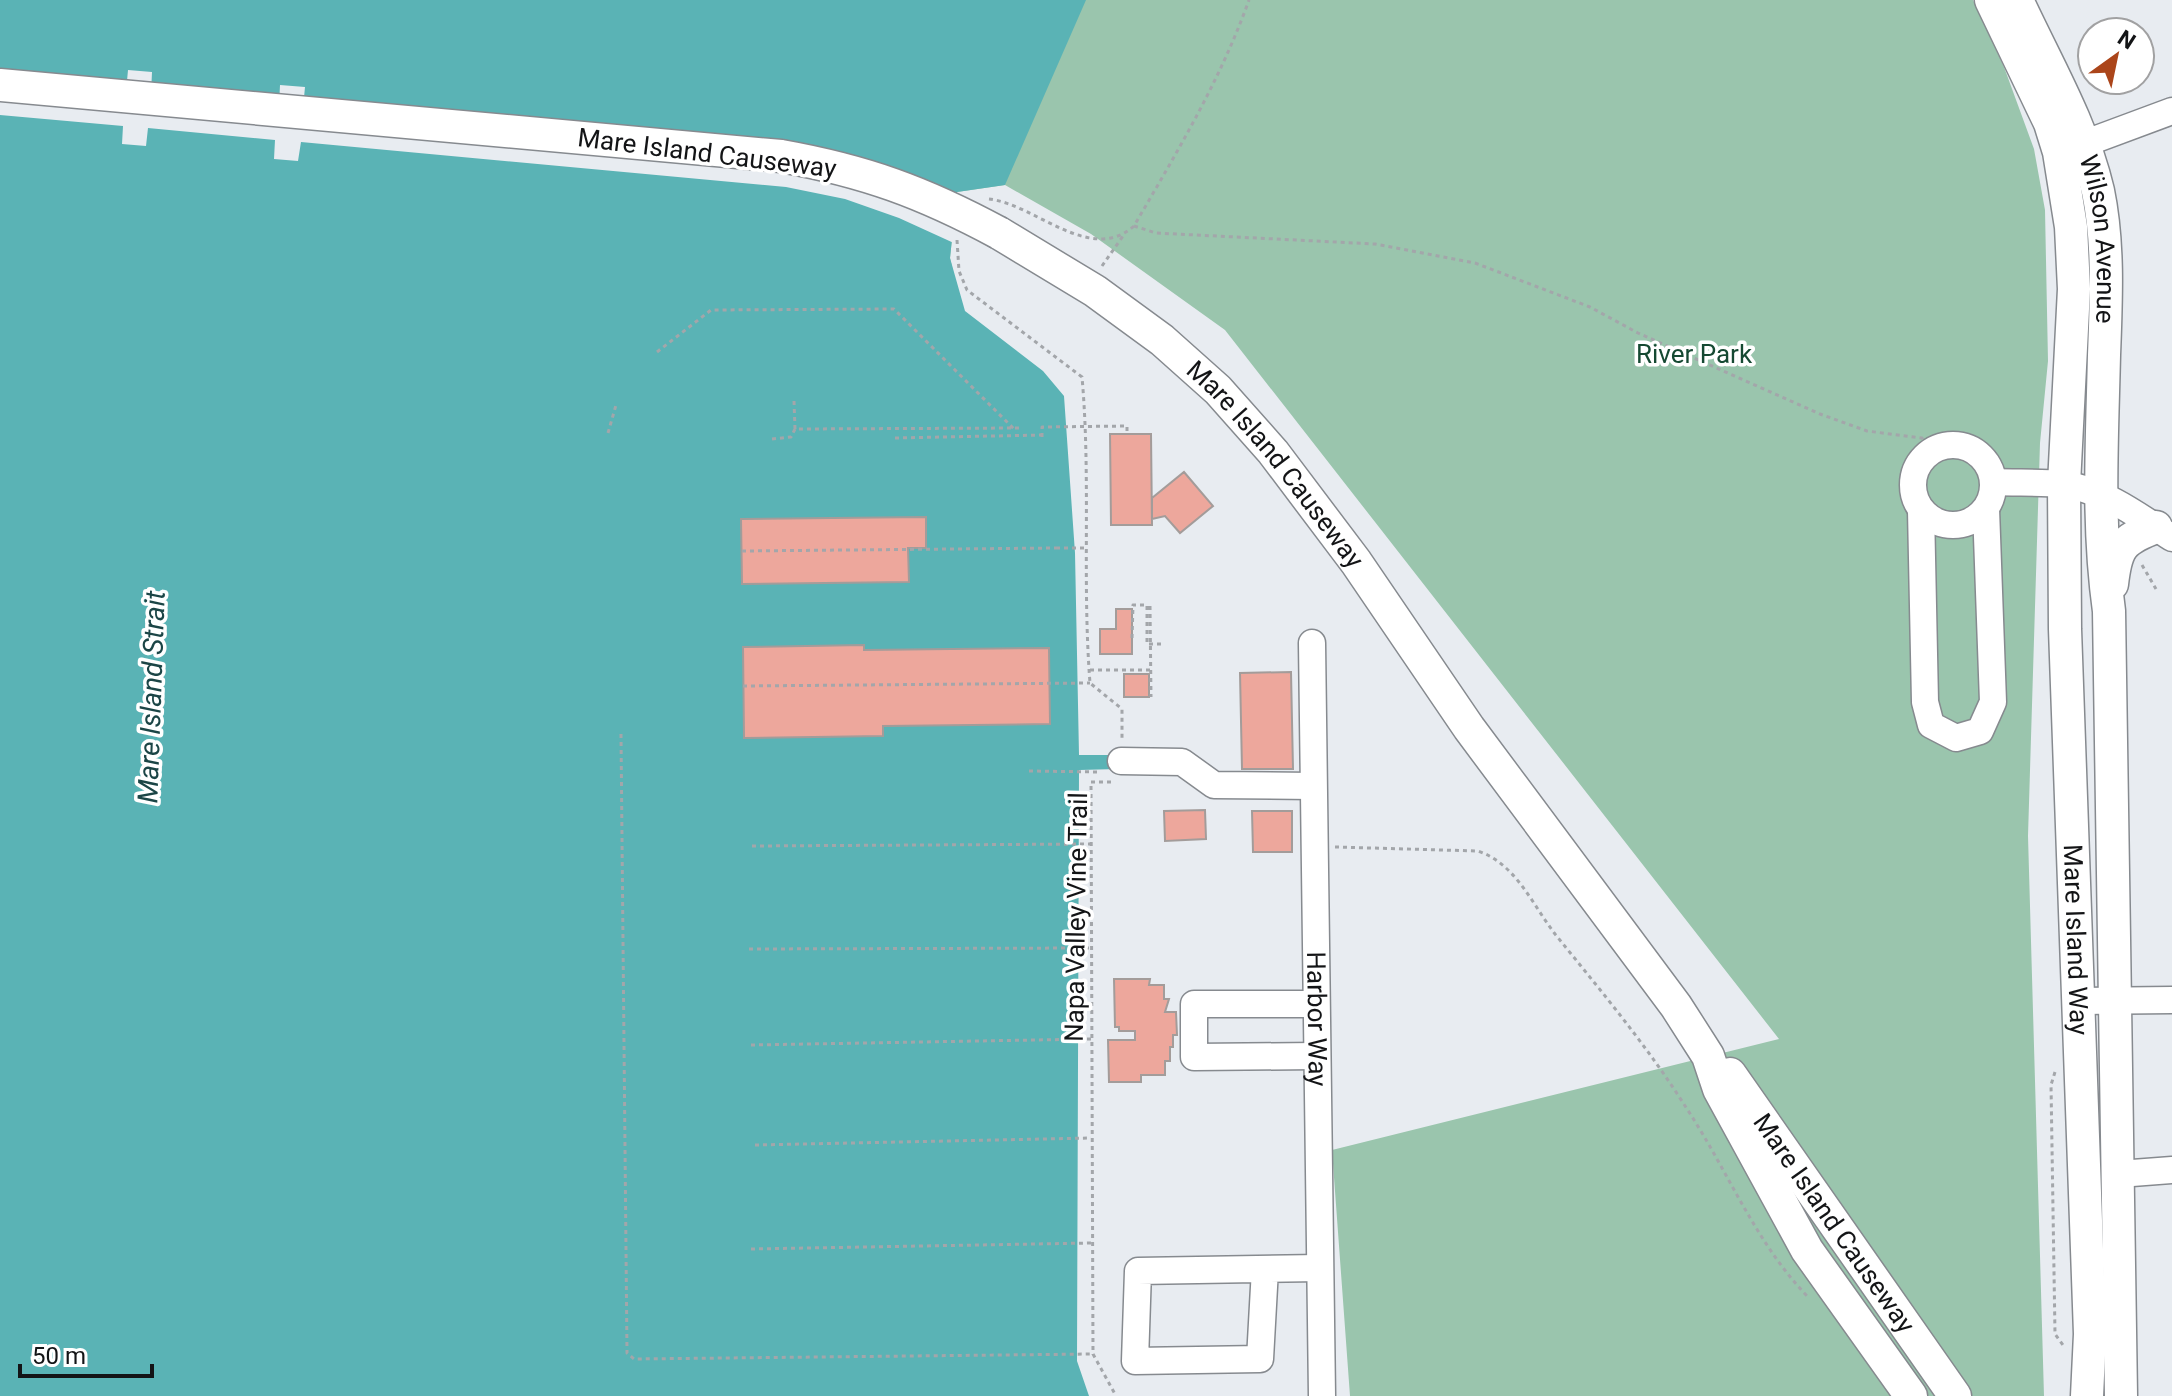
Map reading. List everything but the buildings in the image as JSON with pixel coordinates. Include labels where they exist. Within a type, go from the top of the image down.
[{"type":"main road","name":"Wilson Avenue","points":[[1991,0],[2031,80],[2098,191],[2106,296],[2099,495]]},
{"type":"main road","name":"Wilson Avenue","points":[[2017,0],[2055,75],[2071,148],[2074,289],[2064,484]]},
{"type":"main road","name":"Mare Island Causeway","points":[[0,85],[781,156],[838,166],[895,183],[995,241],[1088,286],[1162,340],[1245,419],[1356,562],[1469,728],[1660,984],[1708,1056],[1719,1089],[1807,1250],[1911,1396]]},
{"type":"main road","name":"Mare Island Causeway","points":[[0,103],[779,172],[835,183],[890,200],[995,241],[1119,328],[1202,400],[1259,463],[1399,648],[1469,728]]},
{"type":"main road","name":"Mare Island Way","points":[[2064,484],[2065,629],[2090,1334],[2087,1396]]},
{"type":"main road","name":"Mare Island Way","points":[[2099,495],[2101,550],[2109,611],[2121,1396]]},
{"type":"main road","points":[[2109,611],[2115,554],[2127,541],[2164,533]]},
{"type":"main road","name":"Mare Island Causeway","points":[[1708,1056],[1736,1079],[1840,1236],[1954,1392]]},
{"type":"street","points":[[2071,148],[2172,111]]},
{"type":"street","points":[[1921,510],[1925,702],[1931,725],[1956,738],[1980,731],[1993,702],[1986,509],[1994,482],[1989,466],[1972,449],[1945,445],[1929,452],[1918,464],[1912,481],[1913,495],[1921,510],[1934,521],[1953,526],[1967,524],[1986,509]]},
{"type":"street","points":[[1994,482],[2064,484],[2099,495],[2164,533]]},
{"type":"street","name":"Harbor Way","points":[[1312,643],[1322,1396]]},
{"type":"street","points":[[1121,766],[1182,762],[1214,785],[1313,786]]},
{"type":"street","points":[[2079,1001],[2172,1000]]},
{"type":"street","points":[[1315,1004],[1194,1004],[1194,1057],[1316,1056]]},
{"type":"street","points":[[2119,1174],[2172,1170]]},
{"type":"street","points":[[1265,1269],[1260,1359],[1135,1361],[1138,1271],[1319,1268]]},
{"type":"path","points":[[1249,0],[1232,48],[1202,110],[1134,226],[1156,233],[1375,244],[1475,263],[1590,307],[1638,333],[1820,414],[1867,431],[1922,438],[1929,452]]},
{"type":"path","points":[[1088,286],[1123,236]]},
{"type":"path","points":[[967,290],[1082,377],[1087,426],[1085,548],[1090,683]]},
{"type":"path","points":[[657,352],[711,310],[894,309],[1014,429]]},
{"type":"path","points":[[772,439],[791,437],[795,429],[794,401]]},
{"type":"path","points":[[608,433],[616,405]]},
{"type":"path","points":[[895,438],[1042,436],[1042,427],[1087,426],[1127,426],[1127,434]]},
{"type":"path","points":[[795,429],[1023,428]]},
{"type":"path","points":[[1048,548],[1057,548]]},
{"type":"path","points":[[742,551],[1085,548]]},
{"type":"path","points":[[1132,638],[1133,605],[1147,605],[1151,697]]},
{"type":"path","points":[[1149,644],[1150,606]]},
{"type":"path","points":[[1149,644],[1162,644]]},
{"type":"path","points":[[1089,670],[1151,670]]},
{"type":"path","points":[[743,686],[1090,683],[1122,709],[1121,766],[1079,772],[1029,771]]},
{"type":"path","points":[[621,734],[627,1353],[634,1359],[1093,1354]]},
{"type":"path","name":"Napa Valley Vine Trail","points":[[1116,1396],[1093,1354],[1091,782],[1121,781],[1121,766]]},
{"type":"path","points":[[752,846],[1091,844]]},
{"type":"path","points":[[1313,846],[1478,851],[1495,857],[1511,871],[1554,932],[1606,994],[1678,1096],[1770,1249],[1816,1305]]},
{"type":"path","points":[[749,949],[1091,948]]},
{"type":"path","points":[[751,1045],[1092,1039]]},
{"type":"path","points":[[2055,1070],[2051,1085],[2055,1334],[2065,1350]]},
{"type":"path","points":[[755,1145],[1092,1138]]},
{"type":"path","points":[[751,1249],[1092,1243]]},
{"type":"green space","name":"River Park","points":[[1005,0],[1973,0],[2004,67],[2034,149],[2045,210],[2048,361],[2040,443],[2028,836],[2044,1396],[1350,1396],[1332,1150],[1779,1039],[1225,330],[1091,234],[1005,185],[957,192],[950,258],[959,298],[745,240]]},
{"type":"water","name":"Mare Island Strait","points":[[0,0],[1086,0],[1005,185],[957,192],[950,258],[965,311],[1043,371],[1064,396],[1075,553],[1079,755],[1118,755],[1118,769],[1079,770],[1077,1361],[1089,1396],[0,1396]]},
{"type":"pier","points":[[128,70],[152,72],[151,94],[279,105],[280,85],[305,87],[303,108],[816,156],[960,196],[956,244],[899,218],[845,199],[786,187],[301,142],[298,161],[274,159],[275,140],[148,128],[146,146],[122,144],[123,126],[0,115],[0,81],[126,92]]}]
